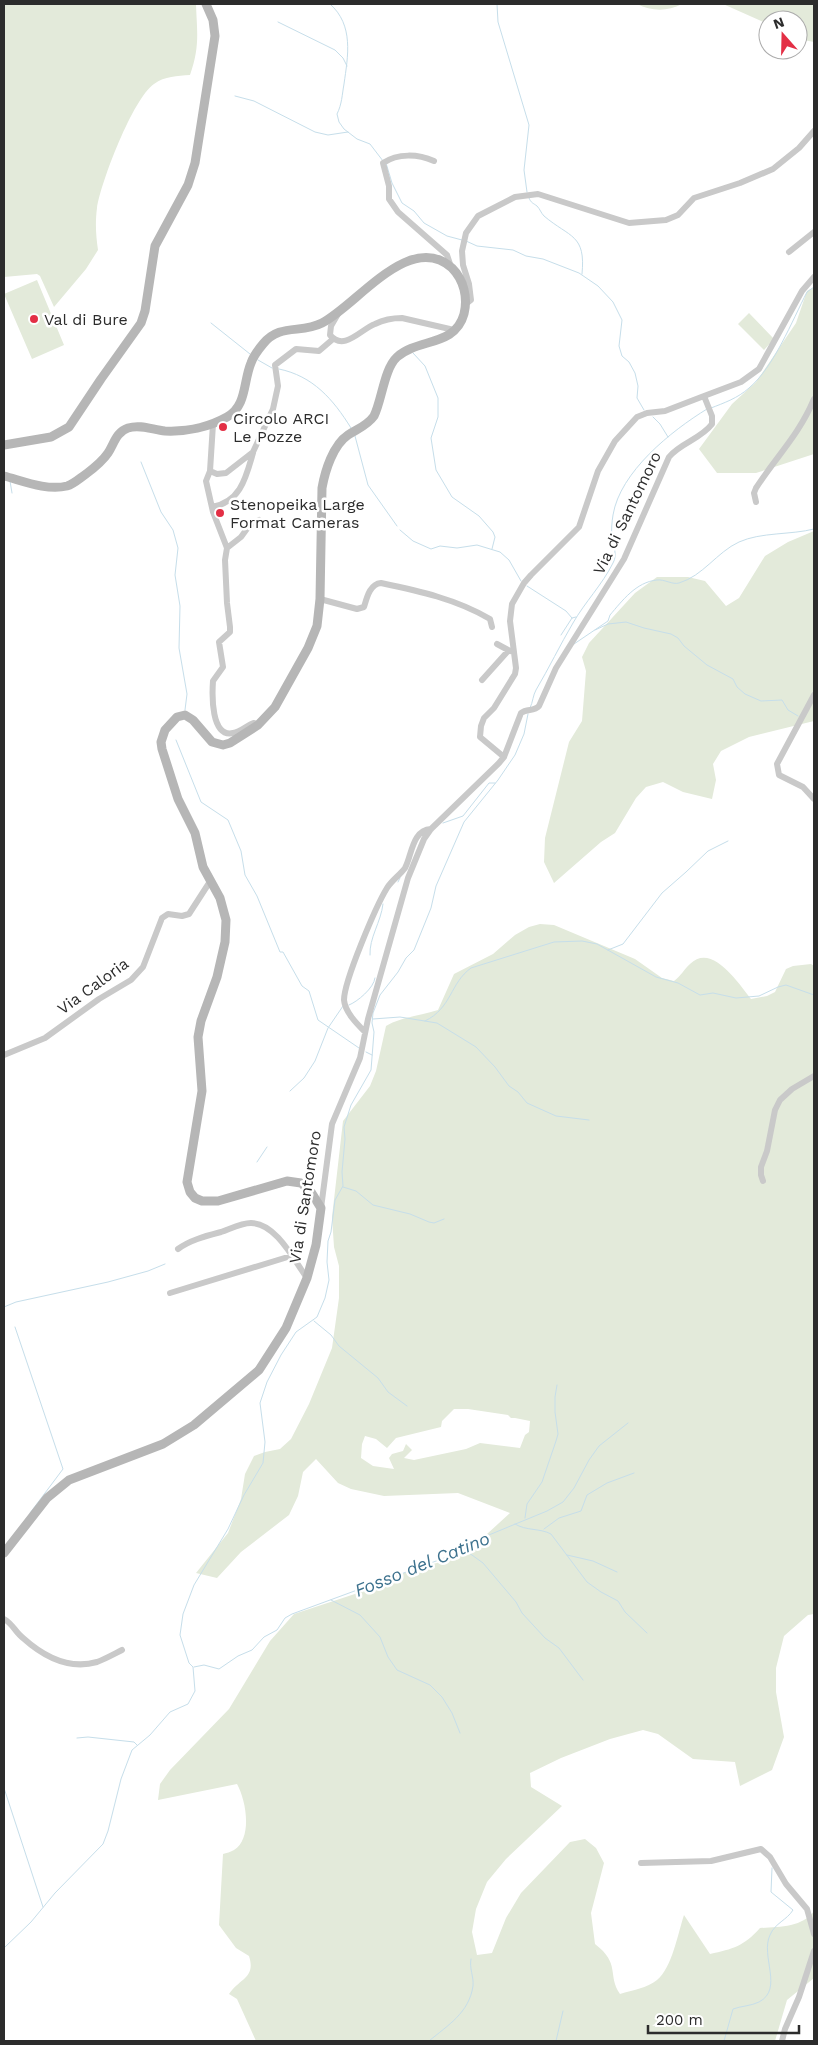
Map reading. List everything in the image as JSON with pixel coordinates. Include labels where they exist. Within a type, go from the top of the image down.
[{"type":"main road","points":[[4,445],[51,437],[69,427],[101,378],[141,323],[145,311],[155,246],[188,185],[198,149],[215,36],[214,20],[206,4]]},
{"type":"main road","points":[[4,476],[46,486],[68,486],[102,461],[118,434],[129,428],[138,426],[164,431],[184,431],[213,424],[229,416],[236,411],[244,395],[251,363],[258,351],[271,336],[281,331],[319,325],[339,313],[403,262],[414,258],[429,258],[444,262],[457,273],[465,290],[466,304],[464,315],[454,330],[439,341],[410,350],[397,357],[390,369],[374,416],[370,422],[342,440],[332,456],[322,488],[319,615],[314,635],[274,707],[258,725],[230,743],[217,744],[212,742],[193,720],[185,715],[181,715],[172,722],[162,736],[162,748],[172,784],[195,833],[203,868],[211,880],[224,910],[226,931],[217,977],[199,1029],[202,1091],[188,1172],[188,1186],[195,1198],[209,1202],[275,1183],[297,1182],[308,1188],[321,1208]]},
{"type":"main road","name":"Via di Santomoro","points":[[4,1553],[47,1498],[69,1480],[174,1439],[194,1425],[263,1366],[286,1328],[307,1278],[316,1245],[321,1208]]},
{"type":"street","points":[[466,304],[471,300],[469,284],[463,265],[462,251],[466,233],[478,216],[515,197],[538,194],[629,222],[666,220],[678,215],[694,198],[740,183],[773,169],[799,148],[814,131]]},
{"type":"street","points":[[434,161],[415,155],[389,159],[383,163],[389,186],[389,199],[398,212],[447,255],[451,267]]},
{"type":"street","points":[[789,252],[814,232]]},
{"type":"street","points":[[504,757],[479,735],[484,718],[494,708],[515,674],[516,661],[511,651],[510,621],[512,604],[530,575],[579,527],[581,516],[598,471],[615,441],[637,417],[665,411],[744,381],[759,369],[802,290],[814,277]]},
{"type":"street","points":[[333,338],[330,331],[339,313]]},
{"type":"street","points":[[212,507],[222,505],[232,499],[244,484],[254,452],[273,409],[278,386],[275,367],[293,350],[300,348],[319,351],[333,338],[351,340],[374,324],[402,318],[454,330]]},
{"type":"street","name":"Via di Santomoro","points":[[321,1208],[332,1124],[360,1058],[365,1032],[408,878],[424,839],[430,828],[504,757],[520,716],[526,710],[534,709],[538,706],[556,668],[624,559],[669,457],[675,450],[709,428],[712,423],[712,416],[704,396]]},
{"type":"street","points":[[756,502],[754,493],[756,488],[807,417],[814,399]]},
{"type":"street","points":[[213,424],[210,471],[206,479],[212,507],[226,548],[227,603],[230,627],[230,632],[219,642],[224,667],[213,682],[216,721],[218,728],[228,733],[234,733],[254,723],[258,725]]},
{"type":"street","points":[[210,471],[217,474],[226,473],[254,452]]},
{"type":"street","points":[[226,548],[241,537],[249,526],[259,520]]},
{"type":"street","points":[[320,599],[357,609],[364,607],[372,587],[376,583],[381,583],[439,596],[471,608],[490,619],[492,627]]},
{"type":"street","points":[[497,644],[511,651]]},
{"type":"street","points":[[482,680],[511,651]]},
{"type":"street","points":[[814,695],[777,764],[777,769],[779,775],[803,788],[814,799]]},
{"type":"street","name":"Via di Santomoro","points":[[365,1032],[348,1011],[344,1000],[350,975],[387,888],[404,869],[420,833],[424,829],[430,828]]},
{"type":"street","name":"Via Caloria","points":[[4,1055],[45,1038],[99,999],[131,980],[143,967],[162,918],[168,914],[182,916],[189,914],[211,880]]},
{"type":"street","points":[[764,1181],[761,1175],[761,1166],[767,1151],[775,1110],[780,1100],[814,1076]]},
{"type":"street","points":[[178,1249],[190,1241],[252,1223],[262,1225],[272,1231],[307,1278]]},
{"type":"street","points":[[170,1293],[291,1256]]},
{"type":"street","points":[[4,1619],[10,1622],[21,1637],[46,1656],[73,1664],[97,1662],[122,1650]]},
{"type":"street","points":[[641,1863],[711,1861],[761,1849],[770,1857],[786,1884],[807,1909],[814,1934]]},
{"type":"street","points":[[782,2041],[814,1952]]},
{"type":"green space","points":[[4,4],[196,4],[197,47],[190,75],[171,77],[158,81],[146,92],[137,106],[111,161],[100,196],[96,219],[98,250],[86,269],[54,307],[40,276],[37,274],[4,277]]},
{"type":"green space","points":[[637,4],[682,4],[659,10]]},
{"type":"green space","points":[[723,4],[814,4],[814,42],[808,41],[808,10],[758,10],[758,20]]},
{"type":"green space","name":"Val di Bure","points":[[37,280],[64,345],[32,359],[4,294]]},
{"type":"green space","points":[[814,287],[814,454],[756,473],[717,473],[699,449],[732,404],[756,382],[796,323],[807,291]]},
{"type":"green space","points":[[749,313],[774,339],[764,350],[738,324]]},
{"type":"green space","points":[[814,531],[814,721],[749,737],[721,751],[713,764],[716,780],[712,799],[683,792],[663,782],[646,787],[636,798],[615,833],[601,842],[554,883],[544,862],[545,838],[569,742],[582,721],[586,671],[582,657],[589,643],[635,593],[657,577],[688,577],[705,581],[726,606],[739,598],[765,556],[788,542]]},
{"type":"green space","points":[[540,924],[554,925],[635,959],[662,978],[674,981],[690,964],[698,959],[707,958],[716,961],[724,968],[751,999],[767,996],[775,992],[786,969],[793,966],[811,964],[814,966],[814,1614],[808,1615],[784,1636],[776,1668],[776,1692],[784,1737],[772,1770],[740,1786],[735,1762],[693,1759],[658,1734],[643,1730],[610,1739],[561,1758],[530,1773],[531,1787],[562,1806],[506,1859],[487,1882],[476,1909],[472,1932],[477,1955],[492,1953],[506,1918],[521,1893],[570,1842],[585,1839],[596,1848],[604,1863],[591,1913],[595,1944],[603,1951],[611,1964],[614,1981],[620,1994],[649,1985],[662,1975],[671,1959],[684,1915],[710,1954],[738,1946],[749,1939],[760,1928],[797,1923],[804,1920],[814,1911],[814,1978],[787,2000],[775,2041],[256,2041],[237,1999],[229,1994],[249,1973],[251,1963],[249,1956],[236,1948],[219,1925],[223,1854],[233,1851],[244,1837],[246,1819],[243,1799],[237,1784],[158,1800],[160,1784],[170,1770],[229,1709],[270,1641],[294,1614],[367,1590],[406,1572],[464,1555],[510,1513],[458,1493],[384,1496],[351,1489],[338,1483],[316,1459],[303,1472],[298,1496],[289,1515],[241,1552],[217,1578],[196,1573],[228,1533],[241,1499],[245,1474],[254,1456],[280,1449],[291,1439],[309,1404],[332,1348],[339,1298],[339,1266],[334,1247],[332,1217],[343,1121],[370,1086],[376,1071],[386,1026],[438,1010],[454,974],[493,954],[515,935],[529,927]],"holes":[[[454,1409],[468,1409],[508,1415],[511,1418],[530,1421],[529,1432],[525,1435],[520,1448],[480,1443],[466,1449],[414,1460],[404,1458],[412,1450],[406,1444],[403,1451],[392,1454],[389,1458],[394,1469],[373,1466],[361,1458],[362,1444],[365,1436],[376,1439],[387,1448],[396,1438],[441,1427],[442,1421]]]},
{"type":"waterway","points":[[330,4],[343,21],[348,52],[341,103],[337,114],[339,122],[344,129],[357,139],[370,144],[383,161]]},
{"type":"waterway","points":[[497,4],[498,22],[529,125],[524,170],[527,192]]},
{"type":"waterway","points":[[278,22],[335,50],[343,58],[347,66]]},
{"type":"waterway","points":[[235,96],[254,101],[315,132],[328,135],[348,132]]},
{"type":"waterway","points":[[386,163],[392,183],[402,203],[414,211],[424,223],[447,236],[462,240]]},
{"type":"waterway","points":[[529,198],[544,216],[569,233],[579,244],[583,261],[582,274]]},
{"type":"waterway","points":[[466,241],[477,246],[513,250],[526,256],[543,259],[579,273],[598,286],[613,302],[622,320],[619,346],[622,356],[629,362],[635,373],[638,386],[637,398],[644,410]]},
{"type":"waterway","points":[[711,408],[740,395],[758,379],[782,343],[807,292],[814,287]]},
{"type":"waterway","points":[[211,323],[250,354]]},
{"type":"waterway","points":[[413,353],[425,366],[438,398],[438,417],[431,438],[436,470],[452,497],[479,516],[493,532],[495,537],[492,549]]},
{"type":"waterway","points":[[258,360],[272,368]]},
{"type":"waterway","points":[[279,369],[302,377],[321,390],[351,428]]},
{"type":"waterway","points":[[530,708],[535,692],[568,631],[604,579],[614,560],[613,517],[618,499],[626,483],[636,468],[663,441],[707,409]]},
{"type":"waterway","points":[[653,417],[668,437]]},
{"type":"waterway","points":[[355,436],[368,485],[397,526]]},
{"type":"waterway","points":[[141,462],[161,512],[173,530],[178,548],[175,575],[180,606],[179,648],[187,694],[185,710]]},
{"type":"waterway","points":[[10,481],[12,493]]},
{"type":"waterway","points":[[574,644],[608,621],[610,615],[625,598],[642,584],[657,580],[671,583],[688,580],[731,546],[748,539],[814,529]]},
{"type":"waterway","points":[[400,530],[413,541],[431,549],[440,546],[457,548],[477,545],[500,552],[509,560],[521,581]]},
{"type":"waterway","points":[[527,586],[566,611],[572,618]]},
{"type":"waterway","points":[[561,635],[572,618],[576,617]]},
{"type":"waterway","points":[[595,630],[608,624],[626,622],[671,634],[678,638],[684,646],[707,665],[733,679],[737,687],[745,694],[761,701],[782,700],[788,710],[798,716]]},
{"type":"waterway","points":[[4,1948],[31,1922],[55,1893],[103,1844],[121,1779],[132,1750],[150,1735],[170,1712],[188,1704],[195,1691],[193,1667],[189,1663],[180,1635],[183,1614],[194,1585],[228,1529],[244,1495],[263,1463],[265,1442],[260,1403],[267,1382],[296,1332],[317,1317],[325,1298],[329,1280],[327,1262],[328,1241],[335,1200],[343,1186],[344,1127],[351,1105],[371,1070],[374,1032],[372,1023],[373,1013],[380,995],[398,972],[406,958],[414,950],[431,908],[436,886],[464,822],[498,780],[515,755],[524,734],[528,714]]},
{"type":"waterway","points":[[176,740],[201,802],[228,820],[241,851],[245,875],[257,896],[280,952],[283,952],[302,986],[309,991],[318,1020],[359,1048]]},
{"type":"waterway","points":[[443,823],[463,816],[489,783],[495,783]]},
{"type":"waterway","points":[[608,950],[623,944],[662,893],[708,851],[728,841]]},
{"type":"waterway","points":[[398,882],[400,878]]},
{"type":"waterway","points":[[370,955],[371,942],[383,904]]},
{"type":"waterway","points":[[425,1021],[441,1009],[464,974],[471,968],[554,942],[582,941],[597,944],[656,977],[678,983],[700,995],[713,993],[736,998],[759,996],[786,985],[814,995]]},
{"type":"waterway","points":[[349,1005],[365,994],[372,986],[375,978]]},
{"type":"waterway","points":[[290,1091],[304,1078],[315,1061],[328,1028],[343,1006]]},
{"type":"waterway","points":[[373,1019],[400,1017],[437,1023],[476,1047],[495,1067],[509,1086],[518,1092],[527,1103],[556,1116],[589,1120]]},
{"type":"waterway","points":[[366,1052],[372,1055]]},
{"type":"waterway","points":[[257,1162],[267,1147]]},
{"type":"waterway","points":[[343,1187],[356,1191],[373,1205],[410,1214],[434,1223],[444,1219]]},
{"type":"waterway","points":[[4,1307],[16,1302],[108,1282],[148,1271],[165,1264]]},
{"type":"waterway","points":[[314,1321],[331,1335],[339,1346],[378,1378],[388,1392],[407,1406]]},
{"type":"waterway","points":[[15,1327],[63,1469],[30,1513]]},
{"type":"waterway","points":[[525,1518],[527,1504],[542,1482],[558,1434],[555,1412],[557,1385]]},
{"type":"waterway","name":"Fosso del Catino","points":[[194,1667],[204,1665],[219,1669],[238,1656],[252,1650],[264,1637],[277,1630],[285,1618],[292,1614],[447,1557],[478,1542],[484,1537],[547,1511],[563,1502],[574,1488],[599,1446],[628,1423]]},
{"type":"waterway","points":[[544,1529],[559,1518],[581,1511],[587,1495],[607,1483],[634,1473]]},
{"type":"waterway","points":[[515,1524],[551,1534],[587,1582],[618,1601],[625,1612],[647,1633]]},
{"type":"waterway","points":[[461,1550],[465,1550],[483,1563],[516,1602],[522,1613],[545,1638],[559,1648],[583,1680]]},
{"type":"waterway","points":[[567,1555],[593,1561],[617,1572]]},
{"type":"waterway","points":[[331,1600],[360,1615],[380,1637],[388,1657],[397,1670],[430,1685],[442,1697],[452,1713],[460,1733]]},
{"type":"waterway","points":[[77,1738],[88,1737],[134,1742],[137,1745]]},
{"type":"waterway","points":[[4,1788],[43,1907]]},
{"type":"waterway","points":[[724,2041],[733,2009],[759,2002],[770,1989],[768,1952],[770,1935],[775,1927],[793,1910],[771,1892],[772,1868]]},
{"type":"waterway","points":[[429,2041],[457,2018],[467,2004],[473,1986],[471,1959]]},
{"type":"waterway","points":[[556,2041],[563,2011]]},
{"type":"place","name":"Val di Bure","points":[[34,319]]},
{"type":"place","name":"Circolo ARCI Le Pozze","points":[[223,427]]},
{"type":"place","name":"Stenopeika Large Format Cameras","points":[[220,513]]}]
